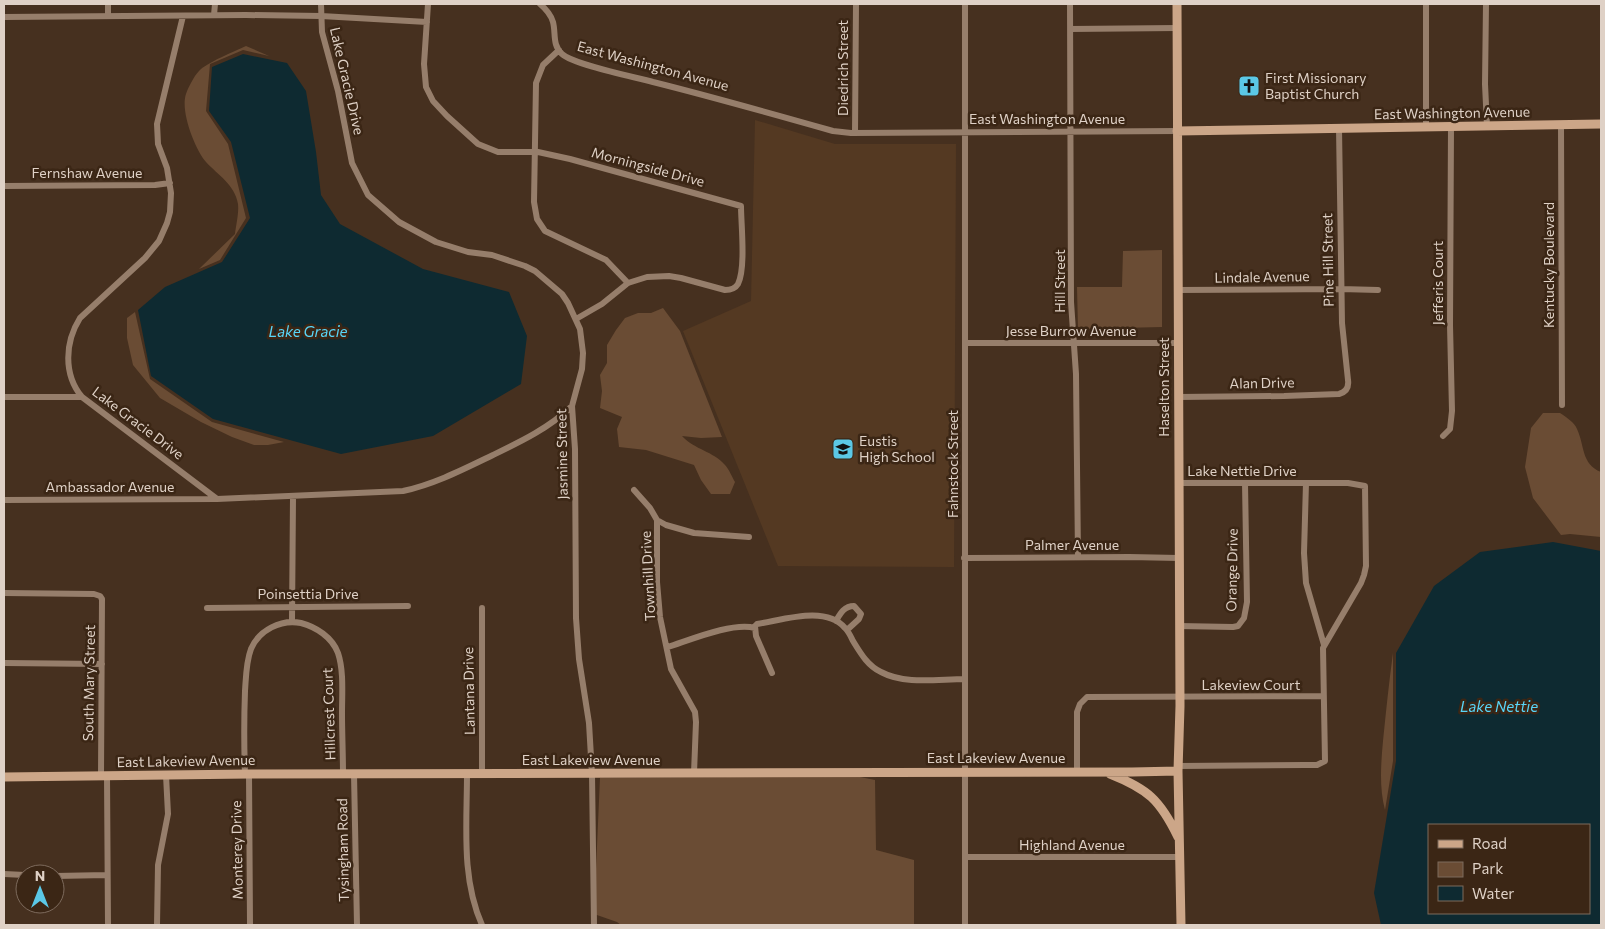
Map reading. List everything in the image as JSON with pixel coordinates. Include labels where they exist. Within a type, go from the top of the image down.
[{"type":"street","points":[[108,4],[108,15]]},
{"type":"street","points":[[214,15],[215,4]]},
{"type":"street","name":"Lake Gracie Drive","points":[[321,4],[322,32],[340,98],[352,163],[368,195],[399,222],[436,242],[468,252],[492,255],[525,266],[562,294],[576,319]]},
{"type":"street","points":[[428,4],[424,78],[428,94],[433,101],[469,137],[486,148],[505,153],[535,152]]},
{"type":"street","name":"East Washington Avenue","points":[[542,4],[553,21],[555,44],[566,57],[594,67],[716,97],[833,131],[855,133],[1072,133],[1601,124]]},
{"type":"street","name":"Diedrich Street","points":[[855,133],[856,4]]},
{"type":"street","name":"Fahnstock Street","points":[[965,4],[965,925]]},
{"type":"street","name":"Hill Street","points":[[1070,4],[1072,302],[1075,342],[1078,557]]},
{"type":"street","name":"Haselton Street","points":[[1177,4],[1180,925]]},
{"type":"street","points":[[1426,4],[1426,127]]},
{"type":"street","points":[[1486,4],[1485,84],[1487,126]]},
{"type":"street","points":[[4,17],[108,15],[321,16],[427,22]]},
{"type":"street","name":"Lake Gracie Drive","points":[[182,16],[157,124],[158,144],[167,168],[170,183],[170,212],[167,224],[159,241],[145,258],[80,318],[69,345],[69,370],[75,386],[82,397],[217,499]]},
{"type":"street","points":[[1070,29],[1177,28]]},
{"type":"street","points":[[559,50],[543,65],[536,83],[534,202],[537,219],[541,226],[555,237],[606,260],[628,283],[602,304],[576,319]]},
{"type":"street","name":"Kentucky Boulevard","points":[[1560,125],[1562,405]]},
{"type":"street","name":"Jefferis Court","points":[[1443,436],[1450,429],[1452,411],[1450,326],[1451,126]]},
{"type":"street","name":"Pine Hill Street","points":[[1339,128],[1342,323],[1349,385],[1346,390]]},
{"type":"street","name":"Morningside Drive","points":[[535,152],[570,159],[741,206],[741,269],[738,285],[734,288],[725,290],[670,276],[647,277],[628,283]]},
{"type":"street","name":"Fernshaw Avenue","points":[[4,186],[155,185],[170,183]]},
{"type":"street","name":"Lindale Avenue","points":[[1177,290],[1378,290]]},
{"type":"street","name":"Jasmine Street","points":[[576,319],[581,334],[583,353],[580,380],[572,406],[575,449],[576,618],[579,659],[589,723],[592,774],[594,925]]},
{"type":"street","name":"Jesse Burrow Avenue","points":[[965,343],[1178,343]]},
{"type":"street","name":"Alan Drive","points":[[1178,397],[1339,394],[1346,390]]},
{"type":"street","points":[[4,397],[82,397]]},
{"type":"street","points":[[217,499],[403,491],[463,470],[539,432],[572,406]]},
{"type":"street","name":"Lake Nettie Drive","points":[[1178,484],[1348,482],[1365,486],[1366,566],[1364,575],[1324,645]]},
{"type":"street","name":"Orange Drive","points":[[1179,626],[1232,627],[1238,626],[1244,618],[1247,602],[1245,483]]},
{"type":"street","points":[[1306,483],[1304,553],[1306,583],[1324,645],[1323,696]]},
{"type":"street","points":[[634,490],[650,508],[657,520],[678,529],[694,533],[748,537]]},
{"type":"street","points":[[247,774],[245,701],[248,659],[251,649],[261,635],[276,625],[292,622],[293,497]]},
{"type":"street","name":"Ambassador Avenue","points":[[4,500],[217,499]]},
{"type":"street","name":"Townhill Drive","points":[[657,520],[657,582],[660,616],[668,647],[671,669],[695,712],[694,773]]},
{"type":"street","name":"Palmer Avenue","points":[[964,558],[1179,558]]},
{"type":"street","name":"South Mary Street","points":[[4,593],[94,594],[100,596],[102,601],[108,925]]},
{"type":"street","name":"Poinsettia Drive","points":[[207,608],[408,606]]},
{"type":"street","points":[[836,621],[847,607],[854,606],[858,608],[861,614],[859,620],[847,630]]},
{"type":"street","name":"Lantana Drive","points":[[482,608],[482,774]]},
{"type":"street","points":[[755,628],[757,624],[807,615],[818,616],[836,621],[847,630],[867,662],[888,675],[909,679],[965,678]]},
{"type":"street","name":"Hillcrest Court","points":[[292,622],[313,627],[334,645],[338,652],[342,675],[343,774]]},
{"type":"street","points":[[668,647],[728,629],[742,626],[755,628]]},
{"type":"street","points":[[755,628],[772,673]]},
{"type":"street","points":[[4,663],[102,664]]},
{"type":"street","name":"Lakeview Court","points":[[1076,772],[1077,712],[1082,700],[1091,696],[1323,696]]},
{"type":"street","name":"East Lakeview Avenue","points":[[4,777],[247,774],[1105,772],[1305,765],[1325,761],[1323,696]]},
{"type":"street","points":[[1105,772],[1133,783],[1150,794],[1165,812],[1180,841]]},
{"type":"street","name":"Monterey Drive","points":[[247,774],[250,925]]},
{"type":"street","name":"Tysingham Road","points":[[354,774],[357,925]]},
{"type":"street","points":[[467,774],[467,864],[469,883],[476,912],[482,925]]},
{"type":"street","points":[[157,925],[158,865],[168,814],[166,775]]},
{"type":"street","name":"Highland Avenue","points":[[965,857],[1180,857]]},
{"type":"street","points":[[65,876],[107,875]]},
{"type":"shaded area","name":"Eustis High School","points":[[755,120],[835,144],[956,144],[954,567],[778,566],[683,331],[751,301]]},
{"type":"green space","points":[[246,46],[269,56],[243,50],[210,64],[206,111],[228,144],[246,218],[220,260],[199,269],[235,234],[238,204],[230,186],[206,162],[197,148],[187,120],[185,110],[186,94],[197,73],[208,64]]},
{"type":"green space","points":[[1162,250],[1162,327],[1078,329],[1077,287],[1122,287],[1123,251]]},
{"type":"green space","points":[[663,308],[680,331],[722,437],[701,438],[682,436],[687,441],[720,460],[726,467],[735,482],[730,494],[711,494],[701,480],[694,465],[646,450],[619,447],[617,429],[622,417],[600,408],[602,391],[600,375],[607,363],[607,345],[616,330],[625,318],[638,313],[651,313]]},
{"type":"green space","points":[[135,312],[150,379],[212,422],[284,442],[254,445],[201,422],[160,398],[133,365],[127,338],[127,318]]},
{"type":"green space","points":[[1543,413],[1560,413],[1572,422],[1580,435],[1584,454],[1590,464],[1601,472],[1601,537],[1561,535],[1533,498],[1525,467],[1531,428]]},
{"type":"green space","points":[[1393,653],[1393,761],[1385,810],[1381,784],[1381,767]]},
{"type":"green space","points":[[855,776],[875,780],[876,850],[914,860],[914,925],[621,925],[594,914],[600,778]]},
{"type":"water","name":"Lake Gracie","points":[[243,54],[287,63],[306,91],[321,195],[340,224],[423,269],[509,292],[527,336],[521,384],[433,436],[341,454],[213,419],[151,376],[138,310],[165,287],[222,262],[250,218],[231,142],[209,111],[212,67]]},
{"type":"water","name":"Lake Nettie","points":[[1553,542],[1601,551],[1601,925],[1381,925],[1374,893],[1396,761],[1396,653],[1434,586],[1480,552]]},
{"type":"place","name":"First Missionary Baptist Church","points":[[1249,86]]},
{"type":"place","name":"Eustis High School","points":[[843,449]]}]
